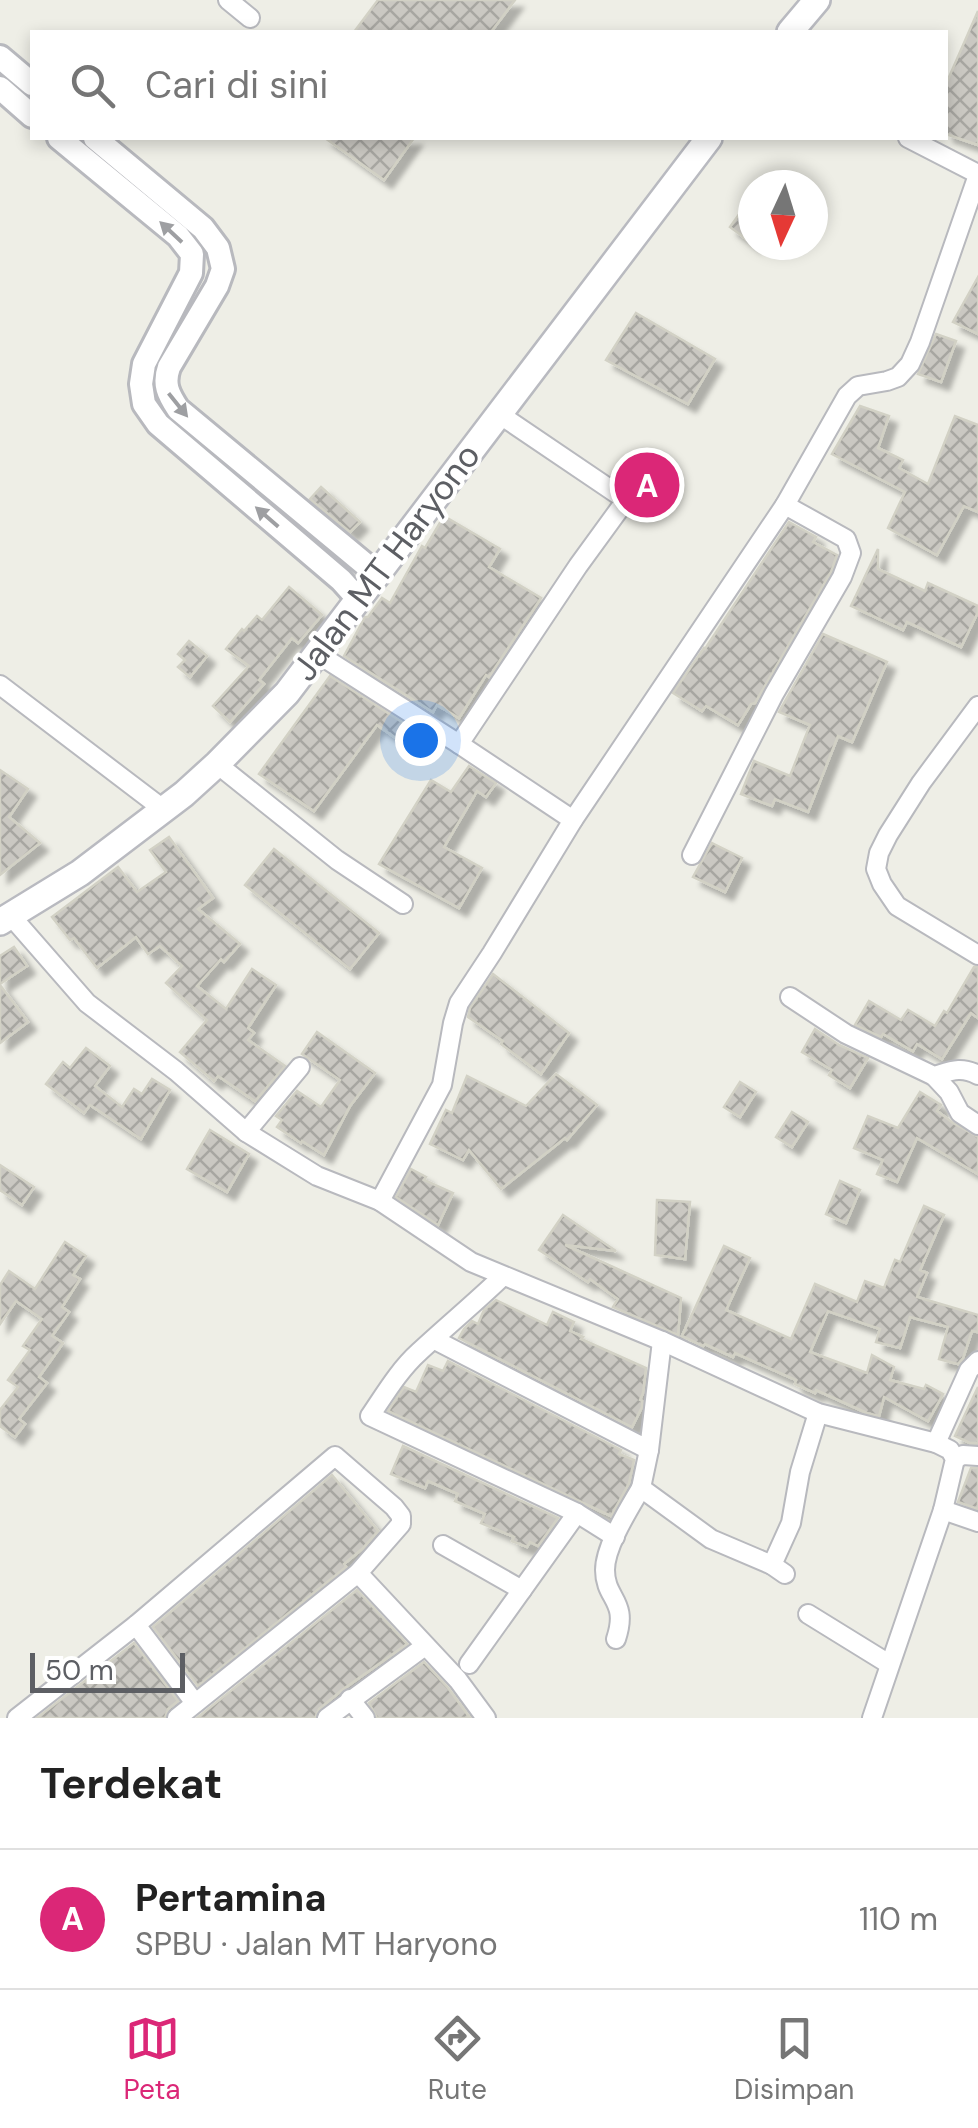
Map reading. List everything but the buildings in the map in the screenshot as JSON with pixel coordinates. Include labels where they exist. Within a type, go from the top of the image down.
[{"type":"main road","points":[[792,30],[817,0]]},
{"type":"main road","name":"Jalan MT Haryono","points":[[5,919],[89,867],[163,809],[217,764],[286,692],[707,140]]},
{"type":"street","points":[[228,0],[250,18]]},
{"type":"street","points":[[0,57],[30,82]]},
{"type":"street","points":[[0,88],[30,114]]},
{"type":"street","points":[[61,140],[202,228],[218,248],[222,269],[217,286],[165,378],[178,410],[378,575]]},
{"type":"street","points":[[97,140],[192,254],[192,273],[144,364],[140,384],[144,404],[158,424],[341,580],[359,600]]},
{"type":"street","points":[[380,1201],[442,1085],[459,1002],[573,820],[785,505],[847,396],[858,386],[898,376],[910,364],[978,174],[912,140]]},
{"type":"street","points":[[459,744],[626,500],[500,414]]},
{"type":"street","points":[[692,854],[774,694],[842,577],[851,553],[846,539],[785,505]]},
{"type":"street","points":[[302,547],[319,525]]},
{"type":"street","points":[[318,654],[573,820]]},
{"type":"street","points":[[0,685],[163,809]]},
{"type":"street","points":[[978,706],[888,835],[876,870],[897,906],[978,955]]},
{"type":"street","points":[[217,764],[337,860],[403,904]]},
{"type":"street","points":[[5,919],[87,1003],[176,1071],[246,1132],[317,1176],[380,1201],[471,1262],[662,1341],[818,1413],[950,1450],[955,1459],[943,1510],[872,1718]]},
{"type":"street","points":[[790,997],[846,1034],[934,1076],[949,1092],[960,1113],[978,1126]]},
{"type":"street","points":[[246,1132],[300,1067]]},
{"type":"street","points":[[934,1076],[958,1069],[978,1075]]},
{"type":"street","points":[[504,1276],[419,1352],[370,1416],[577,1514],[615,1537]]},
{"type":"street","points":[[436,1340],[650,1450]]},
{"type":"street","points":[[616,1639],[622,1613],[607,1582],[605,1566],[640,1488],[650,1450],[662,1341]]},
{"type":"street","points":[[936,1443],[969,1370],[978,1361]]},
{"type":"street","points":[[640,1488],[711,1539],[778,1569],[818,1413]]},
{"type":"street","points":[[17,1718],[136,1625],[335,1456],[394,1508],[402,1524],[358,1573],[177,1718]]},
{"type":"street","points":[[955,1459],[978,1456]]},
{"type":"street","points":[[943,1510],[978,1522]]},
{"type":"street","points":[[469,1664],[577,1514]]},
{"type":"street","points":[[443,1545],[522,1590]]},
{"type":"street","points":[[358,1573],[458,1680],[486,1718]]},
{"type":"street","points":[[808,1614],[889,1664]]},
{"type":"street","points":[[136,1625],[195,1704]]},
{"type":"street","points":[[327,1718],[425,1646]]},
{"type":"street","points":[[350,1699],[365,1718]]},
{"type":"place","name":"Pertamina","points":[[647,485]]}]
